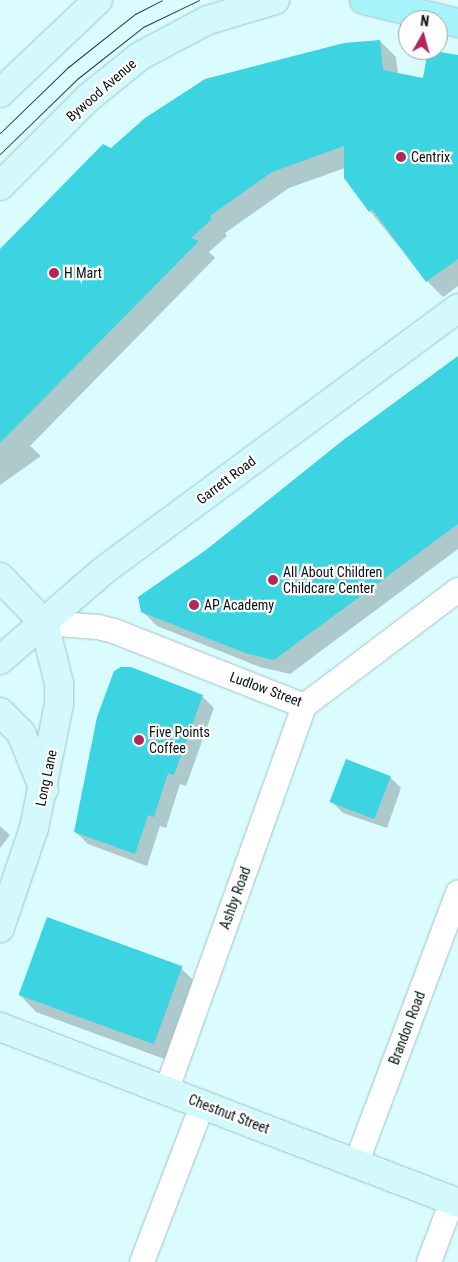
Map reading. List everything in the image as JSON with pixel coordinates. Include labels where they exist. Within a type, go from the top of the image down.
[{"type":"main road","points":[[364,0],[458,24]]},
{"type":"street","points":[[1,91],[98,0]]},
{"type":"street","name":"Bywood Avenue","points":[[0,186],[88,98],[140,56],[208,20],[275,0]]},
{"type":"street","name":"Garrett Road","points":[[0,660],[104,571],[458,308]]},
{"type":"street","points":[[0,577],[44,623]]},
{"type":"street","name":"Ludlow Street","points":[[44,623],[98,627],[114,631],[304,706],[458,590]]},
{"type":"street","name":"Long Lane","points":[[0,928],[22,868],[44,790],[59,704],[59,683],[44,623]]},
{"type":"street","name":"Ashby Road","points":[[167,1089],[304,706]]},
{"type":"street","points":[[0,712],[21,733],[44,790]]},
{"type":"street","name":"Brandon Road","points":[[356,1164],[458,893]]},
{"type":"street","name":"Chestnut Street","points":[[0,1026],[455,1202]]},
{"type":"street","points":[[142,1262],[203,1103]]},
{"type":"street","points":[[429,1262],[455,1202]]},
{"type":"building","points":[[380,40],[383,70],[423,78],[426,60],[448,60],[448,53],[458,55],[458,259],[426,282],[372,209],[369,212],[344,178],[344,146],[272,172],[210,216],[212,219],[191,238],[199,241],[0,443],[0,249],[103,144],[111,148],[145,118],[205,79],[344,43]]},
{"type":"building","points":[[458,356],[458,524],[274,660],[245,653],[141,612],[138,597],[206,550],[342,441]]},
{"type":"building","points":[[121,667],[131,667],[203,695],[174,775],[168,773],[154,817],[148,815],[135,854],[74,832],[97,717],[114,671]]},
{"type":"building","points":[[346,759],[391,776],[374,819],[330,802]]},
{"type":"building","points":[[47,917],[182,966],[154,1044],[19,995]]},
{"type":"tram line","points":[[0,133],[67,68],[135,14],[162,0]]},
{"type":"tram line","points":[[0,154],[77,79],[143,27],[199,0]]},
{"type":"place","name":"Centrix","points":[[401,157]]},
{"type":"place","name":"H Mart","points":[[54,273]]},
{"type":"place","name":"All About Children Childcare Center","points":[[273,580]]},
{"type":"place","name":"AP Academy","points":[[194,605]]},
{"type":"place","name":"Five Points Coffee","points":[[139,740]]}]
